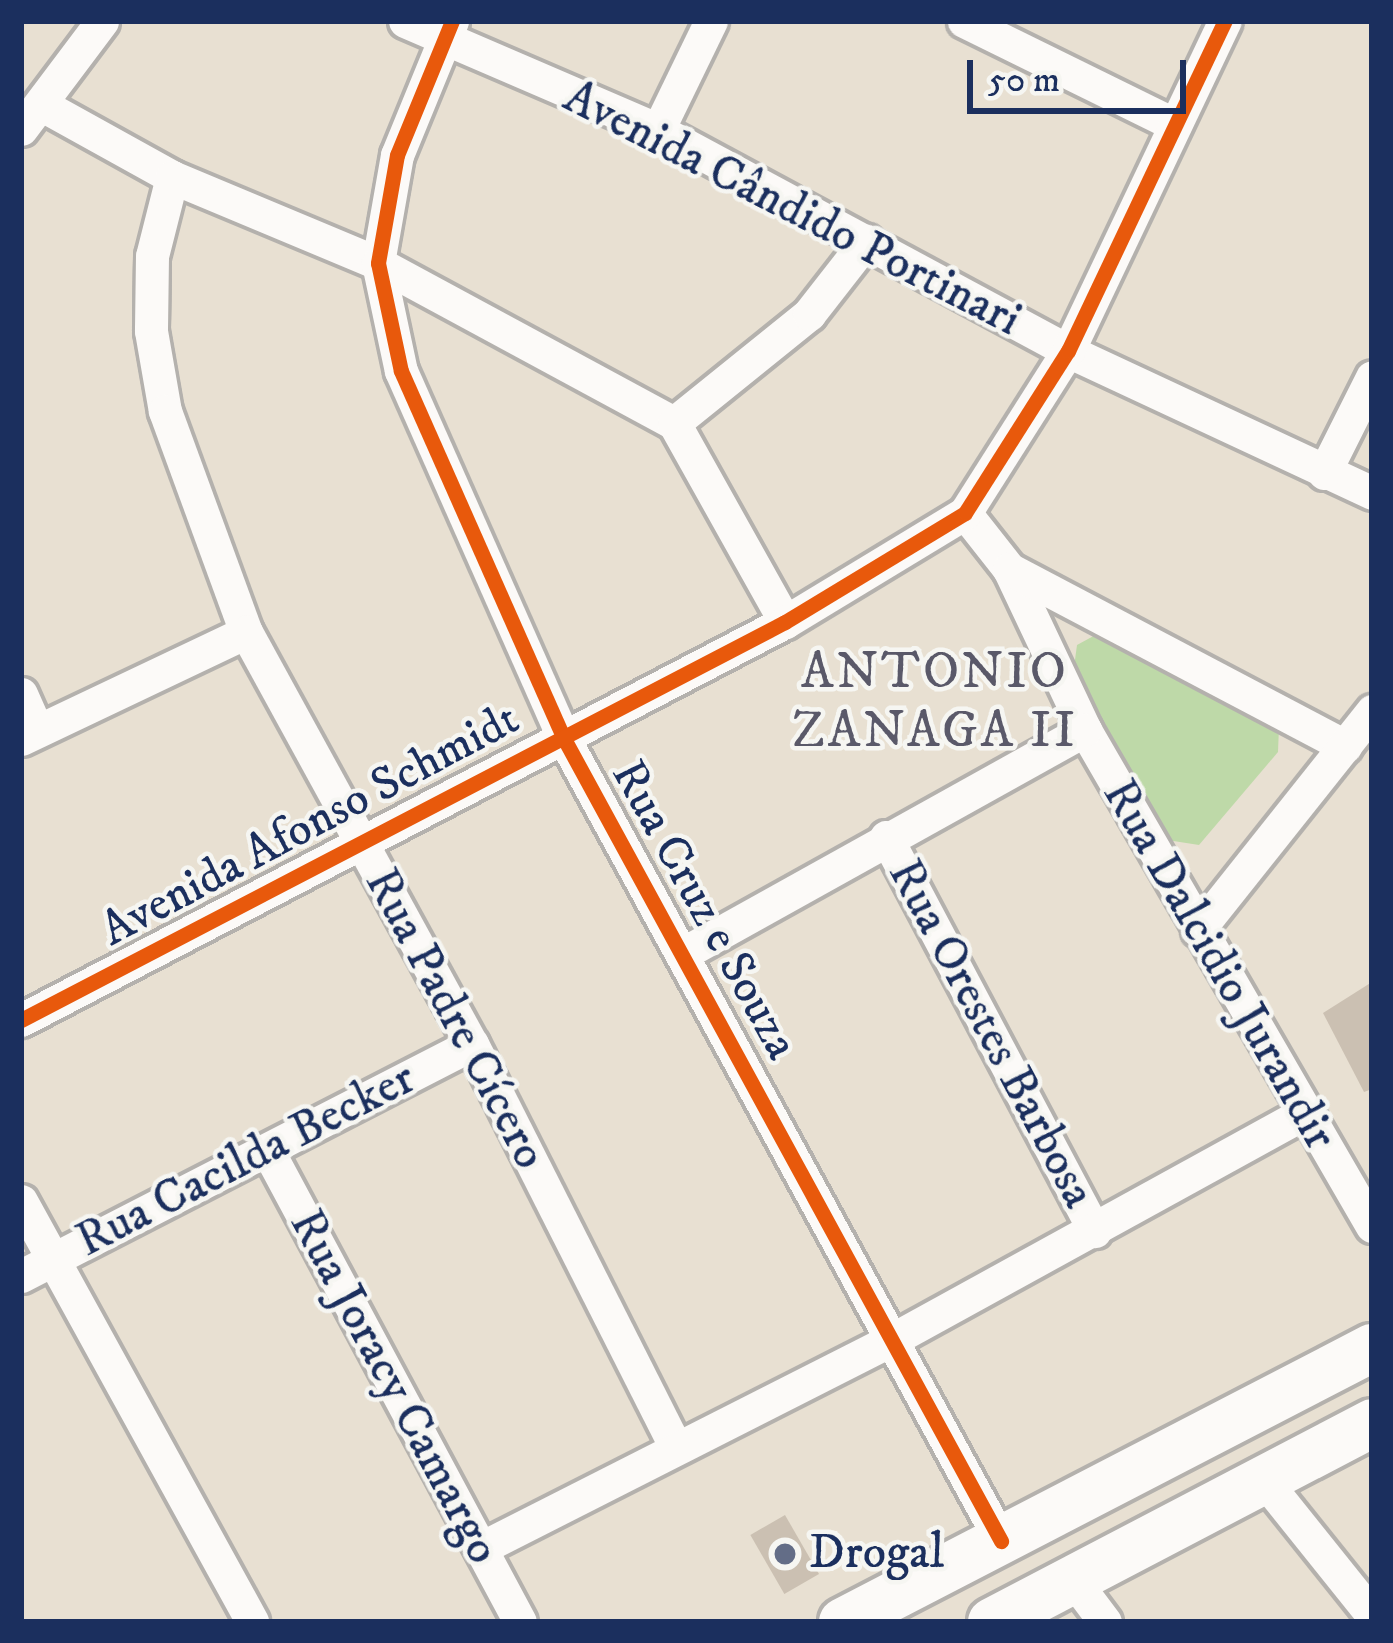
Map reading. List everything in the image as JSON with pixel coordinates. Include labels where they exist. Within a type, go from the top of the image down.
[{"type":"street","points":[[102,21],[32,117],[378,263],[674,423],[785,622]]},
{"type":"street","name":"Avenida Cândido Portinari","points":[[405,21],[447,31],[658,130],[1068,351],[1372,493]]},
{"type":"street","points":[[658,130],[711,21]]},
{"type":"street","points":[[964,21],[1174,125]]},
{"type":"street","name":"Avenida Afonso Schmidt","points":[[21,1020],[364,848],[562,735],[785,622],[965,513],[1068,351],[1225,21]]},
{"type":"street","name":"Rua Cruz e Souza","points":[[447,31],[397,155],[378,263],[401,371],[562,735],[895,1338],[1001,1541]]},
{"type":"street","name":"Rua Padre Cícero","points":[[172,177],[152,256],[151,331],[165,410],[246,632],[472,1044],[674,1446]]},
{"type":"street","points":[[674,423],[809,314],[866,241]]},
{"type":"street","points":[[1324,473],[1372,377]]},
{"type":"street","name":"Rua Dalcidio Jurandir","points":[[965,513],[1009,569],[1084,730],[1372,1226]]},
{"type":"street","points":[[1009,569],[1345,746]]},
{"type":"street","points":[[21,694],[29,734],[246,632]]},
{"type":"street","points":[[1198,930],[1372,711]]},
{"type":"street","points":[[684,953],[886,836],[1084,730]]},
{"type":"street","name":"Rua Orestes Barbosa","points":[[886,836],[1095,1231]]},
{"type":"street","name":"Rua Cacilda Becker","points":[[21,1276],[472,1044]]},
{"type":"street","points":[[481,1548],[674,1446],[895,1338],[1303,1114]]},
{"type":"street","name":"Rua Joracy Camargo","points":[[268,1151],[520,1622]]},
{"type":"street","points":[[21,1201],[252,1622]]},
{"type":"street","points":[[843,1622],[1372,1348]]},
{"type":"street","points":[[992,1622],[1372,1424]]},
{"type":"street","points":[[1264,1480],[1372,1615]]},
{"type":"street","points":[[1075,1582],[1105,1622]]},
{"type":"green space","points":[[1099,633],[1279,727],[1278,752],[1199,845],[1167,840],[1074,667],[1077,645]]},
{"type":"building","points":[[1372,982],[1372,1089],[1364,1092],[1323,1013]]},
{"type":"building","name":"Drogal","points":[[785,1515],[819,1574],[784,1594],[750,1535]]},
{"type":"cycle path","points":[[452,21],[397,155],[378,263],[401,371],[562,735],[1001,1541]]},
{"type":"cycle path","points":[[21,1020],[785,622],[965,513],[1068,351],[1225,21]]},
{"type":"place","name":"Drogal","points":[[785,1554]]},
{"type":"district","name":"ANTONIO ZANAGA II","points":[[935,702]]}]
